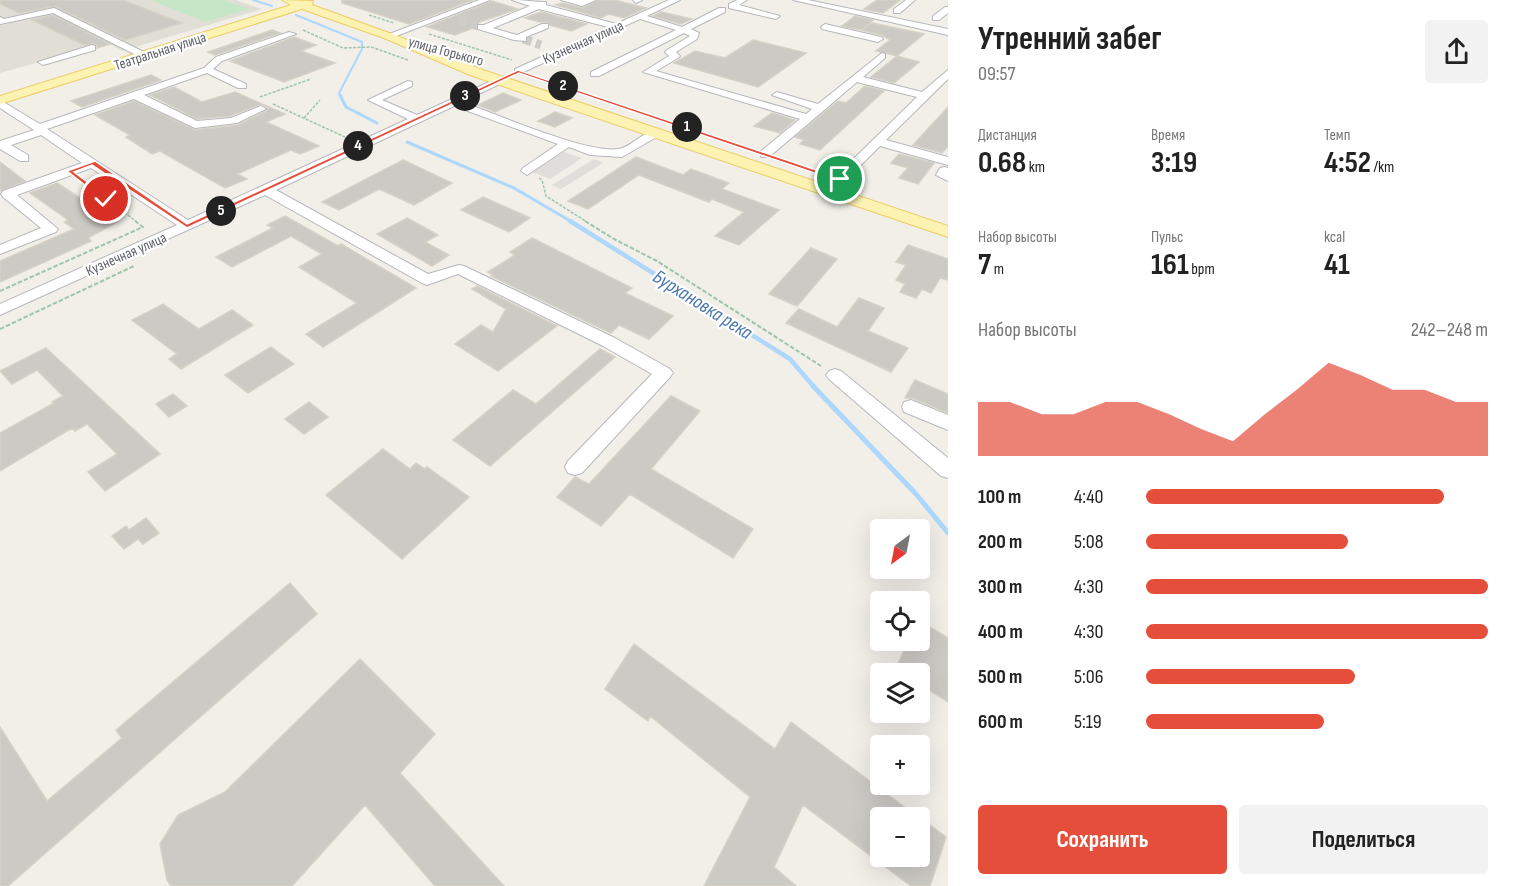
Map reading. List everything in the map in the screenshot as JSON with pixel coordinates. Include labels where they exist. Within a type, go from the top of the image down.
[{"type":"main road","name":"улица Горького","points":[[286,0],[388,36],[622,106]]},
{"type":"main road","name":"Театральная улица","points":[[0,102],[320,0]]},
{"type":"main road","name":"улица Горького","points":[[388,36],[482,61]]},
{"type":"main road","name":"улица Горького","points":[[507,73],[656,133],[948,214]]},
{"type":"main road","points":[[760,152],[786,161]]},
{"type":"main road","name":"улица Горького","points":[[833,182],[948,232]]},
{"type":"street","points":[[388,36],[486,0]]},
{"type":"street","points":[[516,0],[618,27]]},
{"type":"street","points":[[545,26],[520,38],[481,27],[555,0]]},
{"type":"street","points":[[565,0],[582,4],[592,0]]},
{"type":"street","name":"Кузнечная улица","points":[[1,308],[266,190],[453,102],[507,73],[564,51],[676,0]]},
{"type":"street","points":[[744,0],[732,6],[776,16]]},
{"type":"street","points":[[796,0],[886,33]]},
{"type":"street","points":[[897,11],[911,0]]},
{"type":"street","points":[[936,18],[948,9]]},
{"type":"street","points":[[0,20],[3,22],[54,10],[145,56]]},
{"type":"street","points":[[595,74],[722,10]]},
{"type":"street","points":[[443,16],[458,20]]},
{"type":"street","points":[[641,17],[695,33],[694,37],[670,52],[675,56],[648,72],[808,118]]},
{"type":"street","points":[[825,27],[886,33],[948,32]]},
{"type":"street","points":[[1,145],[207,70],[219,59],[294,30]]},
{"type":"street","points":[[43,62],[92,48]]},
{"type":"street","points":[[552,48],[564,51]]},
{"type":"street","points":[[68,55],[98,70]]},
{"type":"street","points":[[760,152],[821,108],[882,56]]},
{"type":"street","points":[[664,63],[675,67]]},
{"type":"street","points":[[207,70],[242,86]]},
{"type":"street","points":[[833,182],[879,142],[948,73]]},
{"type":"street","points":[[855,78],[924,96]]},
{"type":"street","points":[[408,84],[373,100],[417,118]]},
{"type":"street","points":[[765,92],[821,108]]},
{"type":"street","points":[[135,95],[195,125],[233,121],[261,109]]},
{"type":"street","points":[[0,102],[187,226]]},
{"type":"street","points":[[453,102],[590,151],[622,153],[656,133]]},
{"type":"street","points":[[879,142],[947,170]]},
{"type":"street","points":[[527,171],[567,143]]},
{"type":"street","points":[[1,145],[24,158]]},
{"type":"street","points":[[0,250],[51,229],[8,194],[93,163]]},
{"type":"street","points":[[40,168],[55,177]]},
{"type":"street","points":[[266,190],[427,280],[459,269],[609,342],[664,373],[575,467]]},
{"type":"street","points":[[835,375],[948,470]]},
{"type":"street","points":[[911,407],[948,423]]},
{"type":"path","points":[[294,30],[344,48],[371,47],[412,61]]},
{"type":"path","points":[[311,79],[259,98],[345,137]]},
{"type":"path","points":[[304,118],[320,100]]},
{"type":"path","points":[[0,291],[143,227],[70,171]]},
{"type":"path","points":[[527,171],[525,173],[542,180],[546,196],[583,221],[657,261],[835,375]]},
{"type":"path","points":[[0,329],[55,303]]},
{"type":"shaded area","points":[[0,0],[236,0],[262,9],[122,51],[108,43],[0,73]]},
{"type":"shaded area","points":[[564,152],[582,158],[550,179],[532,172]]},
{"type":"shaded area","points":[[594,159],[603,163],[561,189],[552,185]]},
{"type":"green space","points":[[150,0],[224,0],[249,9],[205,22]]},
{"type":"building","points":[[0,0],[122,0],[182,23],[125,40],[55,6],[19,13],[0,4]]},
{"type":"building","points":[[342,0],[473,0],[409,24],[342,3]]},
{"type":"building","points":[[598,0],[614,0],[646,8],[624,18],[609,14],[601,18],[556,5],[562,3],[583,8]]},
{"type":"building","points":[[877,0],[900,0],[883,13],[864,9]]},
{"type":"building","points":[[492,1],[518,9],[476,23],[476,27],[455,35],[427,27]]},
{"type":"building","points":[[541,12],[587,24],[571,31],[550,25],[548,22],[525,18]]},
{"type":"building","points":[[661,12],[692,19],[681,24],[653,16]]},
{"type":"building","points":[[53,15],[110,44],[97,48],[97,45],[93,43],[84,45],[32,20]]},
{"type":"building","points":[[855,16],[873,20],[861,30],[842,26]]},
{"type":"building","points":[[872,23],[924,34],[897,56],[876,51],[890,40],[882,35],[861,30]]},
{"type":"building","points":[[272,30],[280,33],[215,55],[208,52]]},
{"type":"building","points":[[294,37],[316,45],[301,51],[335,63],[284,82],[230,61]]},
{"type":"building","points":[[753,40],[806,53],[758,87],[674,63],[695,51],[725,58]]},
{"type":"building","points":[[897,56],[919,62],[894,83],[871,77]]},
{"type":"building","points":[[151,75],[161,80],[82,107],[71,101]]},
{"type":"building","points":[[865,86],[884,91],[820,150],[800,144],[804,140],[795,137],[838,101],[846,103]]},
{"type":"building","points":[[174,87],[202,102],[235,92],[262,104],[230,116],[197,119],[150,95]]},
{"type":"building","points":[[503,93],[521,100],[495,112],[478,105]]},
{"type":"building","points":[[134,101],[195,130],[238,125],[267,111],[268,108],[262,104],[285,114],[266,122],[319,146],[300,154],[291,150],[237,174],[247,179],[225,188],[160,151],[152,154],[126,137],[130,135],[95,115]]},
{"type":"building","points":[[948,107],[948,146],[942,153],[913,145]]},
{"type":"building","points":[[555,112],[572,118],[555,127],[538,121]]},
{"type":"building","points":[[772,113],[795,120],[780,133],[754,126]]},
{"type":"building","points":[[899,154],[934,163],[918,184],[899,178],[908,168],[891,163]]},
{"type":"building","points":[[636,157],[683,175],[691,169],[729,183],[722,189],[779,210],[739,245],[715,236],[744,212],[712,199],[709,202],[639,175],[588,209],[568,201]]},
{"type":"building","points":[[403,160],[452,183],[414,205],[379,189],[339,210],[322,202]]},
{"type":"building","points":[[0,162],[25,181],[0,191]]},
{"type":"building","points":[[57,183],[117,222],[88,238],[91,241],[0,282],[0,261],[74,229],[64,222],[68,220],[30,193]]},
{"type":"building","points":[[483,197],[530,218],[509,232],[461,210]]},
{"type":"building","points":[[285,216],[338,246],[341,244],[416,288],[323,347],[306,334],[357,303],[299,267],[322,254],[291,236],[232,267],[216,257],[273,228],[267,225]]},
{"type":"building","points":[[407,218],[438,235],[425,242],[449,255],[432,266],[377,234]]},
{"type":"building","points":[[532,238],[632,288],[625,293],[673,316],[649,339],[619,325],[611,333],[491,276],[493,275],[488,272],[515,255],[510,252]]},
{"type":"building","points":[[908,245],[948,259],[948,280],[940,278],[931,293],[922,289],[916,298],[900,292],[905,284],[896,280],[906,265],[896,262]]},
{"type":"building","points":[[811,248],[837,259],[797,306],[769,294]]},
{"type":"building","points":[[477,286],[557,326],[498,371],[455,344],[481,325],[493,332],[506,309],[472,289]]},
{"type":"building","points":[[859,298],[884,308],[868,331],[908,348],[891,372],[786,323],[799,309],[837,327]]},
{"type":"building","points":[[163,304],[199,329],[232,310],[253,325],[181,369],[169,359],[177,354],[132,320]]},
{"type":"building","points":[[271,347],[294,364],[248,393],[225,375]]},
{"type":"building","points":[[46,348],[160,454],[105,491],[88,472],[117,454],[87,424],[75,431],[72,428],[0,471],[0,433],[63,396],[37,370],[12,384],[0,371]]},
{"type":"building","points":[[600,349],[615,357],[490,466],[453,440],[513,390],[536,404]]},
{"type":"building","points":[[915,380],[948,394],[948,413],[912,398],[905,398]]},
{"type":"building","points":[[173,394],[187,406],[169,417],[156,404]]},
{"type":"building","points":[[671,396],[700,411],[651,469],[753,529],[733,558],[630,494],[601,526],[557,497],[575,477],[589,484]]},
{"type":"building","points":[[309,402],[328,417],[304,434],[285,419]]},
{"type":"building","points":[[383,449],[410,469],[416,463],[425,469],[427,467],[469,497],[402,559],[326,495]]},
{"type":"building","points":[[146,518],[159,533],[143,544],[138,539],[124,549],[112,536],[126,526],[129,530]]},
{"type":"building","points":[[290,583],[317,614],[8,886],[0,886],[0,727],[47,801],[122,738],[116,730]]},
{"type":"building","points":[[930,627],[948,638],[948,702],[930,690],[930,663],[898,663],[904,651],[930,651]]},
{"type":"building","points":[[634,644],[775,749],[791,722],[870,781],[870,795],[888,795],[904,807],[870,807],[870,855],[803,805],[774,867],[796,886],[704,886],[750,797],[650,716],[648,721],[605,689]]},
{"type":"building","points":[[360,659],[435,734],[400,773],[504,886],[435,886],[365,805],[292,886],[171,886],[167,880],[160,844],[178,815],[225,792]]},
{"type":"building","points":[[930,825],[946,837],[930,886],[911,886],[886,867],[930,867]]},
{"type":"waterway","points":[[253,0],[272,6]]},
{"type":"waterway","name":"Бурхановка река","points":[[296,15],[362,42],[362,49],[339,93],[346,107],[377,123]]},
{"type":"waterway","name":"Бурхановка река","points":[[407,142],[514,188],[572,222]]},
{"type":"waterway","name":"Бурхановка река","points":[[570,221],[790,359],[814,387]]},
{"type":"waterway","name":"Бурхановка река","points":[[813,386],[916,494],[948,533]]},
{"type":"tunnel","points":[[458,20],[478,26]]},
{"type":"tunnel","points":[[523,39],[541,45]]},
{"type":"route","points":[[106,199],[70,171],[93,163],[187,226],[518,71],[840,179]]}]
